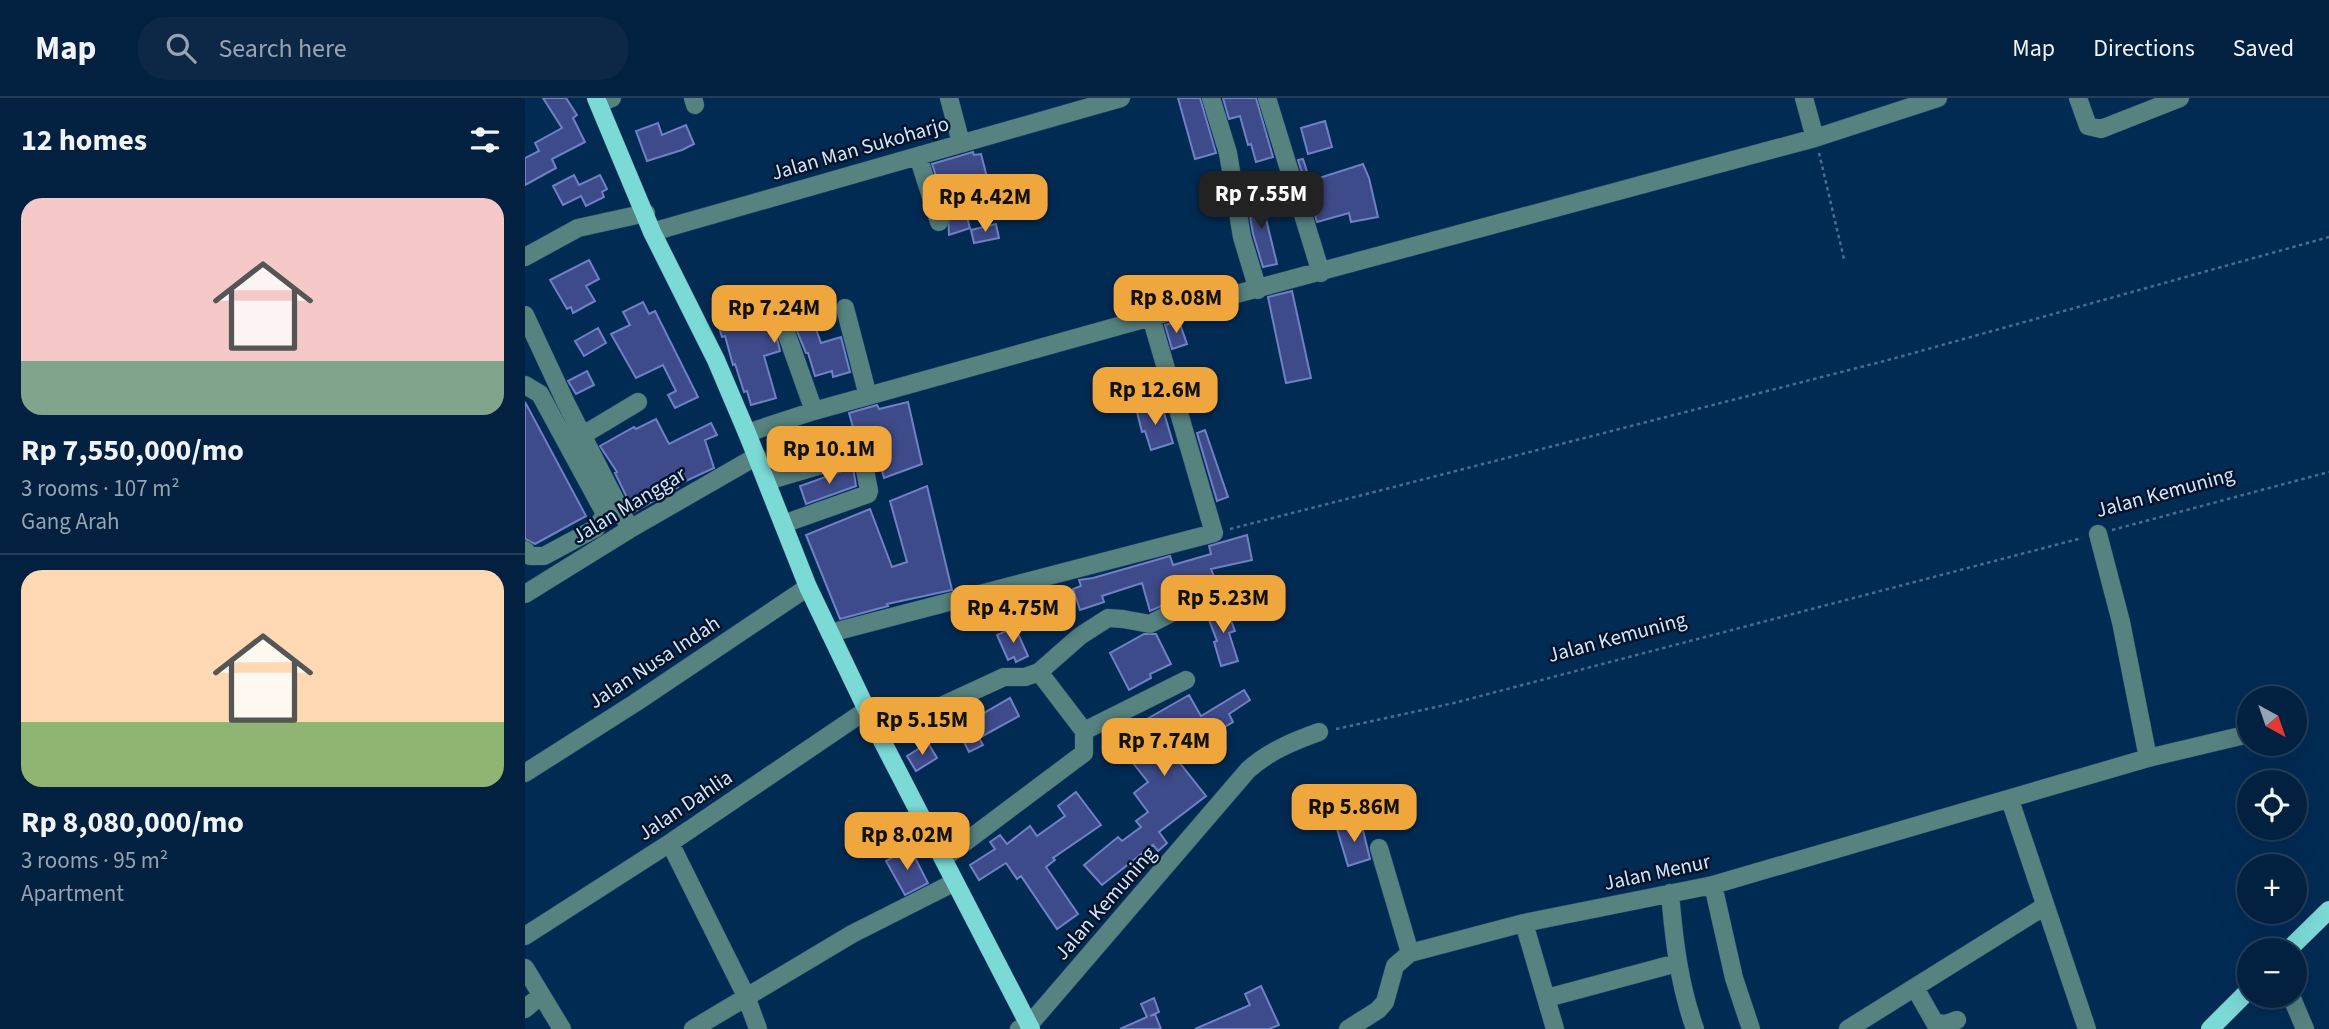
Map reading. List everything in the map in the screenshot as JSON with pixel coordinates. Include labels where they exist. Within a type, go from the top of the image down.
[{"type":"main road","points":[[602,100],[652,232],[716,360],[808,587],[877,732],[944,858],[1026,1028]]},
{"type":"main road","points":[[2301,938],[2329,911]]},
{"type":"main road","points":[[2210,1029],[2237,1002]]},
{"type":"street","points":[[949,98],[961,143]]},
{"type":"street","name":"Jalan Man Sukoharjo","points":[[652,232],[1121,98]]},
{"type":"street","points":[[1211,98],[1228,153],[1242,237],[1258,289]]},
{"type":"street","points":[[1267,98],[1321,273]]},
{"type":"street","points":[[1804,98],[1815,138]]},
{"type":"street","points":[[747,433],[814,411],[1151,317],[1815,138],[1938,98]]},
{"type":"street","points":[[2078,98],[2088,126],[2101,129],[2180,98]]},
{"type":"street","points":[[918,156],[939,222]]},
{"type":"street","points":[[525,257],[578,228],[646,214]]},
{"type":"street","points":[[845,308],[868,396]]},
{"type":"street","points":[[525,315],[630,529]]},
{"type":"street","points":[[830,633],[1214,533],[1151,317]]},
{"type":"street","points":[[787,335],[814,411]]},
{"type":"street","points":[[525,385],[540,394],[604,516],[596,527],[544,556],[530,556],[525,550]]},
{"type":"street","points":[[583,435],[638,402]]},
{"type":"street","points":[[767,481],[855,455],[860,455],[863,459],[868,494],[783,524]]},
{"type":"street","name":"Jalan Manggar","points":[[525,594],[630,529],[757,456]]},
{"type":"street","points":[[2098,534],[2121,622],[2148,758]]},
{"type":"street","name":"Jalan Nusa Indah","points":[[525,773],[808,587]]},
{"type":"street","points":[[877,732],[924,714],[1004,677],[1025,677],[1039,672],[1080,636],[1108,618],[1150,624],[1173,612]]},
{"type":"street","points":[[944,858],[1084,753],[1084,731],[1039,672]]},
{"type":"street","points":[[1084,731],[1185,680]]},
{"type":"street","name":"Jalan Dahlia","points":[[525,936],[670,843],[868,709]]},
{"type":"street","name":"Jalan Kemuning","points":[[1026,1028],[1248,769],[1292,741],[1319,732]]},
{"type":"street","name":"Jalan Menur","points":[[1410,953],[1450,945],[1524,923],[1713,885],[2148,758],[2237,737]]},
{"type":"street","points":[[2010,800],[2087,1029]]},
{"type":"street","points":[[670,843],[746,996],[758,1029]]},
{"type":"street","points":[[1358,1026],[1385,1002],[1395,966],[1410,953],[1379,848]]},
{"type":"street","points":[[693,1029],[852,934],[955,882]]},
{"type":"street","points":[[1713,885],[1734,978],[1751,1029]]},
{"type":"street","points":[[1670,893],[1677,963],[1695,1029]]},
{"type":"street","points":[[1848,1029],[2045,906]]},
{"type":"street","points":[[1524,923],[1555,1029]]},
{"type":"street","points":[[1547,998],[1677,963]]},
{"type":"street","points":[[525,968],[562,1029]]},
{"type":"street","points":[[1915,988],[1935,1023],[1947,1024],[1957,1020]]},
{"type":"street","points":[[525,1009],[540,996]]},
{"type":"street","points":[[2296,1008],[2305,1029]]},
{"type":"path","points":[[1815,138],[1844,258]]},
{"type":"path","points":[[1214,533],[1892,359],[2329,237]]},
{"type":"path","name":"Jalan Kemuning","points":[[1319,732],[1454,703],[2329,472]]},
{"type":"building","points":[[543,98],[566,98],[577,115],[573,118],[585,142],[552,159],[556,168],[525,185],[525,158],[539,151],[535,143],[562,128]]},
{"type":"building","points":[[1178,98],[1200,98],[1216,153],[1195,159]]},
{"type":"building","points":[[1223,98],[1256,98],[1273,157],[1256,162],[1240,116],[1229,119]]},
{"type":"building","points":[[1325,121],[1332,147],[1308,154],[1301,128]]},
{"type":"building","points":[[658,123],[662,135],[686,125],[694,144],[647,161],[636,131]]},
{"type":"building","points":[[973,152],[974,155],[981,154],[988,181],[972,185],[970,179],[940,188],[932,164]]},
{"type":"building","points":[[1303,159],[1310,181],[1363,164],[1378,217],[1351,222],[1349,213],[1317,222],[1298,160]]},
{"type":"building","points":[[574,175],[579,185],[600,175],[607,189],[602,192],[604,197],[586,206],[581,196],[563,205],[553,186]]},
{"type":"building","points":[[1260,194],[1277,264],[1263,267],[1253,234],[1247,198]]},
{"type":"building","points":[[964,207],[970,228],[949,235],[948,213]]},
{"type":"building","points":[[996,224],[999,238],[974,243],[971,230]]},
{"type":"building","points":[[589,260],[599,279],[586,286],[595,301],[573,313],[571,307],[567,309],[550,280]]},
{"type":"building","points":[[1292,291],[1311,378],[1286,383],[1268,297]]},
{"type":"building","points":[[773,293],[780,318],[809,309],[821,343],[841,337],[850,372],[833,377],[832,371],[815,376],[797,331],[794,326],[784,324],[778,328],[776,334],[780,351],[764,356],[776,398],[751,405],[716,318],[755,305],[753,299]]},
{"type":"building","points":[[643,302],[649,314],[655,311],[698,397],[675,408],[668,395],[676,391],[663,365],[636,378],[611,334],[630,325],[623,312]]},
{"type":"building","points":[[1179,321],[1187,344],[1172,349],[1165,325]]},
{"type":"building","points":[[598,328],[606,343],[584,356],[575,341]]},
{"type":"building","points":[[587,371],[594,385],[576,394],[568,381]]},
{"type":"building","points":[[525,402],[586,516],[535,544],[525,539]]},
{"type":"building","points":[[908,402],[922,464],[884,478],[872,433],[856,438],[849,413],[877,405],[879,409]]},
{"type":"building","points":[[1162,406],[1173,443],[1151,450],[1145,431],[1142,432],[1137,412]]},
{"type":"building","points":[[656,419],[669,444],[711,423],[717,435],[705,440],[714,468],[677,485],[678,487],[634,512],[615,473],[617,472],[600,446],[634,427],[636,429]]},
{"type":"building","points":[[1205,430],[1228,497],[1217,501],[1197,433]]},
{"type":"building","points":[[853,467],[856,486],[806,504],[800,486]]},
{"type":"building","points":[[927,486],[952,590],[887,604],[888,606],[840,619],[806,535],[870,509],[892,567],[907,562],[890,501]]},
{"type":"building","points":[[1247,535],[1252,560],[1211,569],[1215,579],[1197,585],[1201,600],[1182,606],[1173,601],[1150,611],[1142,583],[1102,596],[1104,602],[1080,610],[1073,589],[1081,586],[1079,580],[1170,556],[1173,565],[1211,554],[1209,546]]},
{"type":"building","points":[[1225,605],[1235,631],[1229,633],[1238,661],[1221,666],[1214,642],[1217,641],[1206,612]]},
{"type":"building","points":[[1015,627],[1028,656],[1016,662],[1014,657],[1008,660],[997,635]]},
{"type":"building","points":[[1144,634],[1156,634],[1171,664],[1150,674],[1151,678],[1129,690],[1110,653]]},
{"type":"building","points":[[1244,690],[1250,700],[1229,714],[1233,722],[1216,732],[1215,730],[1175,757],[1206,796],[1159,832],[1167,843],[1158,851],[1153,845],[1102,885],[1084,865],[1118,837],[1122,841],[1141,827],[1136,821],[1148,812],[1134,793],[1148,782],[1133,763],[1149,750],[1133,727],[1189,695],[1201,716]]},
{"type":"building","points":[[1010,698],[1019,716],[979,738],[983,745],[969,752],[955,724],[968,717],[970,721]]},
{"type":"building","points":[[928,743],[937,758],[916,771],[907,756]]},
{"type":"building","points":[[1076,792],[1101,825],[1053,858],[1055,860],[1046,867],[1078,914],[1057,929],[1021,876],[1017,879],[1006,863],[979,880],[970,865],[995,849],[990,842],[1000,835],[1007,844],[1030,826],[1037,836],[1065,816],[1058,806]]},
{"type":"building","points":[[1361,822],[1370,859],[1348,866],[1337,829]]},
{"type":"building","points":[[910,848],[928,883],[905,895],[886,861]]},
{"type":"building","points":[[1261,986],[1279,1025],[1269,1029],[1195,1029],[1250,1005],[1245,994]]},
{"type":"building","points":[[1154,998],[1159,1012],[1150,1016],[1155,1014],[1161,1029],[1120,1029],[1147,1017],[1141,1004]]}]
